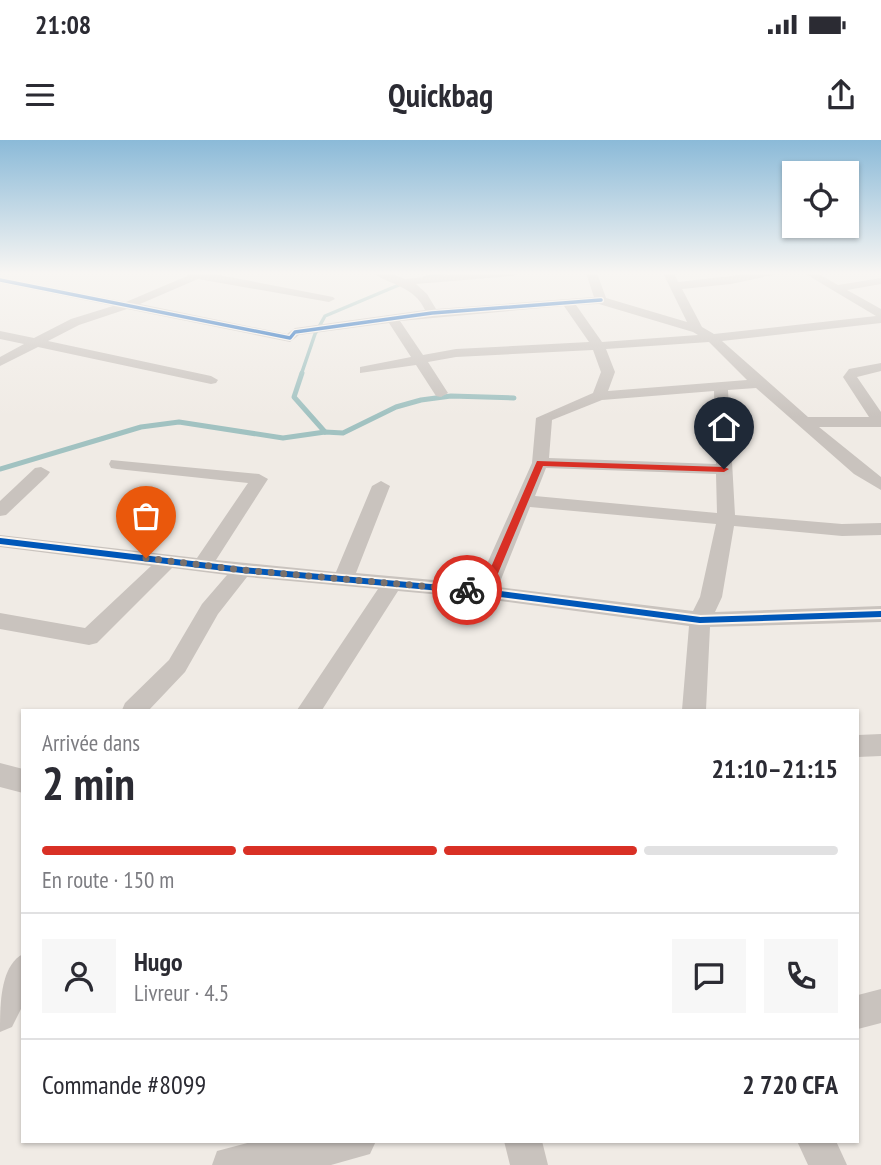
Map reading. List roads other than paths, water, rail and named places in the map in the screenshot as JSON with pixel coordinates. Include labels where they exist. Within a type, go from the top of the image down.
[{"type":"street","points":[[0,362],[79,321]]},
{"type":"street","points":[[206,321],[290,338],[296,331],[372,321]]},
{"type":"street","points":[[395,321],[441,393]]},
{"type":"street","points":[[580,321],[598,346],[608,372],[599,396]]},
{"type":"street","points":[[666,321],[697,329],[712,338],[860,470],[881,485]]},
{"type":"street","points":[[693,321],[697,329]]},
{"type":"street","points":[[365,370],[456,353],[712,338],[844,321]]},
{"type":"street","points":[[0,335],[211,380]]},
{"type":"street","points":[[880,422],[850,377],[854,372],[881,367]]},
{"type":"street","points":[[485,592],[540,463],[544,418],[599,396],[760,383]]},
{"type":"street","points":[[694,709],[700,620],[711,597],[726,520],[721,385]]},
{"type":"street","points":[[807,422],[880,422]]},
{"type":"street","points":[[540,463],[724,469]]},
{"type":"street","points":[[117,464],[259,479],[203,565]]},
{"type":"street","points":[[0,511],[41,472]]},
{"type":"street","points":[[344,578],[381,486]]},
{"type":"street","points":[[525,501],[842,530],[881,529]]},
{"type":"street","points":[[0,541],[242,570],[485,592],[700,620],[881,614]]},
{"type":"street","points":[[0,621],[89,637],[168,561]]},
{"type":"street","points":[[135,709],[177,666],[211,609],[242,570]]},
{"type":"street","points":[[310,709],[393,582]]},
{"type":"street","points":[[859,746],[881,744]]},
{"type":"street","points":[[0,775],[21,780]]},
{"type":"street","points":[[0,1015],[21,974]]},
{"type":"street","points":[[859,1012],[881,1006]]},
{"type":"street","points":[[243,1155],[341,1143]]},
{"type":"street","points":[[524,1143],[529,1165]]},
{"type":"street","points":[[817,1143],[828,1165]]},
{"type":"waterway","points":[[301,375],[322,321]]},
{"type":"waterway","points":[[302,373],[294,397],[325,432]]},
{"type":"waterway","points":[[325,432],[343,433],[396,407],[421,400],[451,396],[514,398]]},
{"type":"waterway","points":[[0,469],[141,427],[179,422],[283,438],[325,432]]}]
